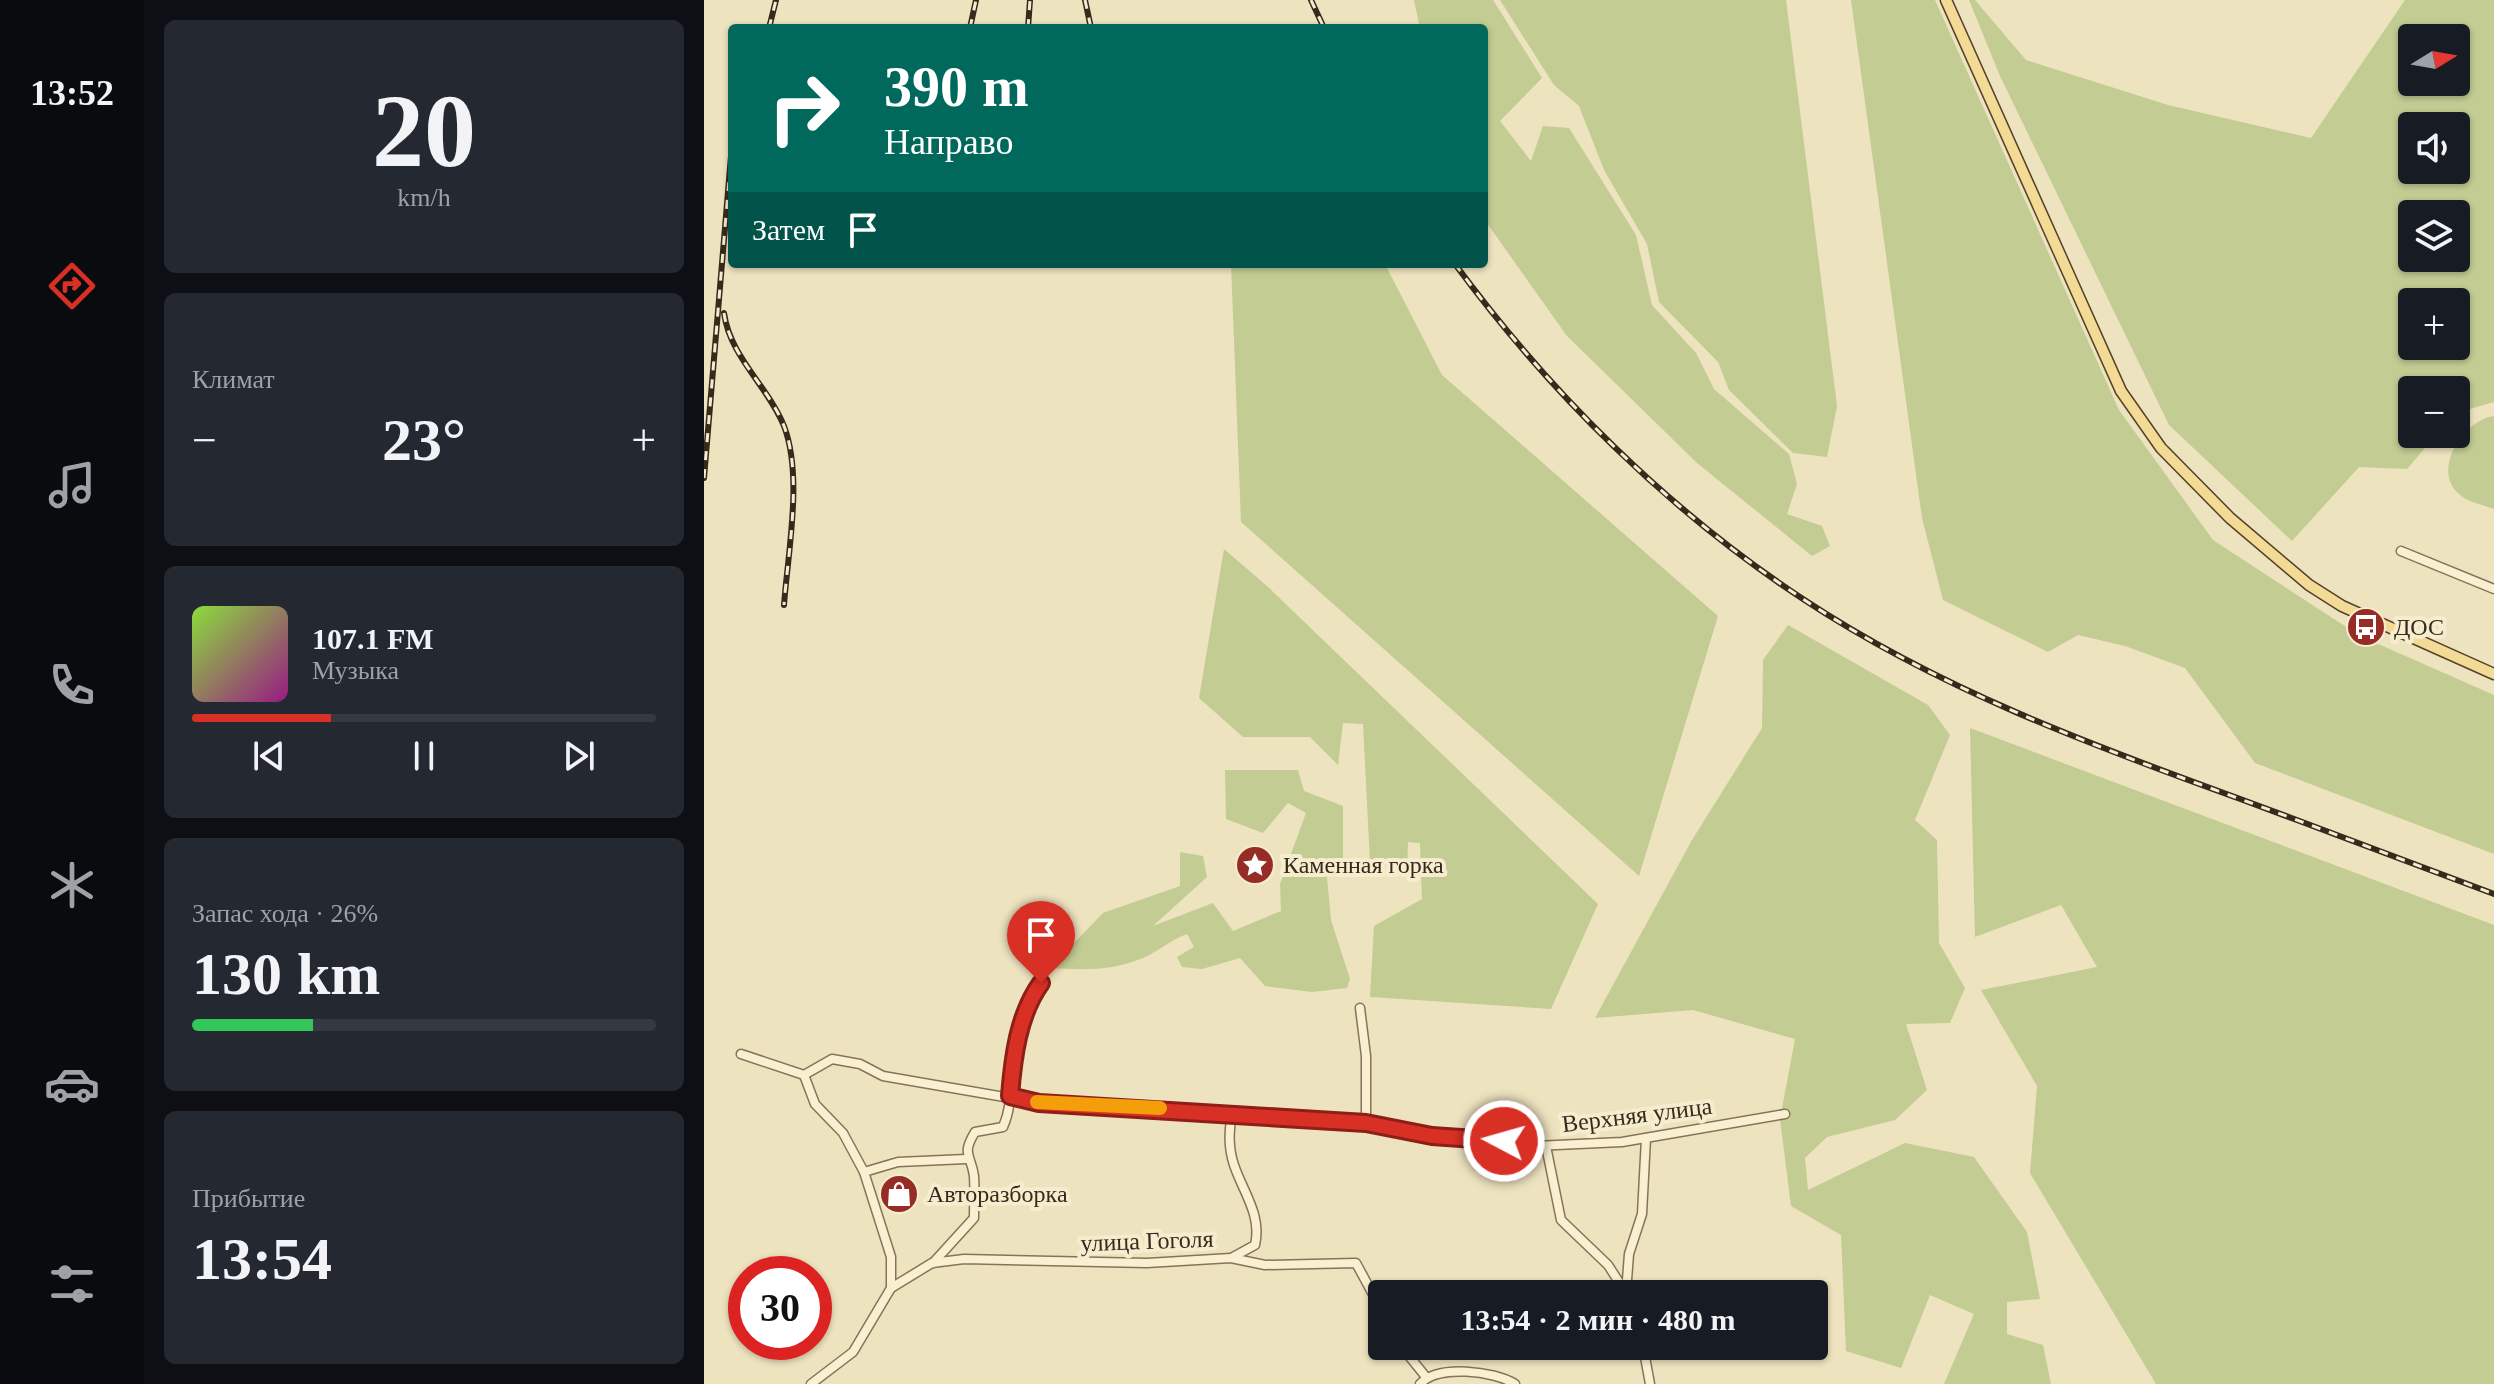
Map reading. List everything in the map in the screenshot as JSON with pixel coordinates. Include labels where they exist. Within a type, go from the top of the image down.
[{"type":"main road","points":[[1946,0],[2116,380],[2161,448],[2230,518],[2309,585],[2342,606],[2494,674]]},
{"type":"street","points":[[2401,551],[2494,589]]},
{"type":"street","points":[[932,1263],[974,1218],[974,1179],[966,1159],[968,1144],[975,1132],[1003,1127],[1011,1109],[1013,1061],[1022,1026],[1041,983]]},
{"type":"street","points":[[1360,1008],[1366,1056],[1366,1123]]},
{"type":"street","points":[[741,1054],[804,1075],[815,1104],[843,1133],[864,1172],[891,1257],[891,1288],[853,1352],[811,1384]]},
{"type":"street","name":"Верхняя улица","points":[[804,1075],[832,1059],[860,1064],[883,1076],[1039,1103],[1366,1123],[1432,1136],[1482,1137],[1546,1146],[1646,1138],[1785,1114]]},
{"type":"street","points":[[1231,1258],[1255,1245],[1258,1234],[1231,1153],[1228,1139],[1232,1113]]},
{"type":"street","points":[[1627,1280],[1629,1254],[1642,1214],[1646,1138]]},
{"type":"street","points":[[1546,1146],[1561,1220],[1608,1265],[1618,1280]]},
{"type":"street","points":[[864,1172],[898,1162],[966,1159]]},
{"type":"street","name":"улица Гоголя","points":[[891,1288],[932,1263],[964,1259],[1054,1264],[1175,1263],[1231,1258],[1265,1265],[1356,1263],[1368,1285]]},
{"type":"street","points":[[1410,1360],[1423,1381],[1477,1371],[1502,1376],[1515,1384]]},
{"type":"street","points":[[1646,1360],[1650,1384]]},
{"type":"green space","points":[[1414,0],[1493,0],[1542,78],[1500,121],[1531,161],[1543,126],[1569,128],[1636,235],[1652,305],[1696,353],[1714,389],[1789,454],[1797,484],[1787,514],[1822,526],[1830,546],[1812,556],[1697,463],[1567,336],[1488,225],[1488,24],[1419,24]]},
{"type":"green space","points":[[1500,0],[1786,0],[1837,406],[1827,457],[1793,453],[1729,390],[1718,362],[1659,302],[1647,244],[1604,170],[1579,106],[1554,85]]},
{"type":"green space","points":[[1851,0],[1935,0],[2119,410],[2213,540],[2360,636],[2494,695],[2494,854],[2255,763],[2185,668],[2125,646],[2078,635],[2048,652],[1943,600],[1922,518]]},
{"type":"green space","points":[[1969,0],[1975,0],[2026,60],[2168,105],[2311,138],[2405,0],[2494,0],[2494,402],[2470,409],[2470,376],[2398,376],[2398,448],[2425,448],[2407,469],[2359,467],[2292,541],[2169,425],[2000,76]]},
{"type":"green space","points":[[1231,268],[1387,268],[1442,375],[1718,616],[1639,876],[1241,522]]},
{"type":"green space","points":[[2494,416],[2494,509],[2462,497],[2451,484],[2448,472],[2455,448],[2470,448],[2470,428]]},
{"type":"green space","points":[[1224,549],[1267,586],[1598,904],[1551,1009],[1370,997],[1374,926],[1422,899],[1420,843],[1408,842],[1407,872],[1370,862],[1363,724],[1343,723],[1338,765],[1310,737],[1243,737],[1199,698]]},
{"type":"green space","points":[[1788,625],[1928,705],[1950,735],[1915,820],[1937,840],[1939,943],[1965,988],[1950,1023],[1906,1024],[1927,1090],[1895,1120],[1827,1137],[1805,1158],[1808,1190],[1905,1143],[1974,1157],[2027,1232],[2040,1299],[2007,1302],[2007,1334],[2043,1345],[2051,1384],[1944,1384],[1974,1314],[1930,1295],[1901,1368],[1846,1351],[1841,1235],[1791,1206],[1780,1119],[1795,1039],[1693,1010],[1595,1018],[1692,840],[1762,728],[1763,660]]},
{"type":"green space","points":[[1970,728],[2494,925],[2494,1384],[2156,1384],[2030,1173],[2037,1086],[1981,990],[2097,967],[2061,905],[1975,937]]},
{"type":"green space","points":[[1225,770],[1298,770],[1304,791],[1343,806],[1343,862],[1326,867],[1331,920],[1350,979],[1347,988],[1312,992],[1265,986],[1240,958],[1202,969],[1182,967],[1177,957],[1194,947],[1187,934],[1143,958],[1120,965],[1086,969],[1050,968],[1103,913],[1180,886],[1180,852],[1203,856],[1207,877],[1153,926],[1213,903],[1233,931],[1281,911],[1280,884],[1306,813],[1288,803],[1263,833],[1226,819]]},
{"type":"railway","points":[[770,24],[776,0]]},
{"type":"railway","points":[[971,24],[976,0]]},
{"type":"railway","points":[[1028,24],[1030,0]]},
{"type":"railway","points":[[1085,0],[1090,24]]},
{"type":"railway","points":[[1311,0],[1322,24]]},
{"type":"railway","points":[[704,478],[728,192]]},
{"type":"railway","points":[[1458,268],[1531,358],[1614,447],[1705,528],[1753,565],[1855,631],[1908,661],[2017,713],[2494,894]]},
{"type":"railway","points":[[724,313],[734,344],[777,411],[790,446],[793,514],[784,605]]},
{"type":"slow traffic","points":[[1037,1102],[1160,1108]]},
{"type":"place","name":"ДОС","points":[[2366,627]]},
{"type":"place","name":"Каменная горка","points":[[1255,865]]},
{"type":"place","name":"Авторазборка","points":[[899,1194]]},
{"type":"route","points":[[1041,983],[1033,994],[1022,1026],[1013,1061],[1010,1096],[1039,1103],[1366,1123],[1432,1136],[1482,1137],[1504,1141]]}]
